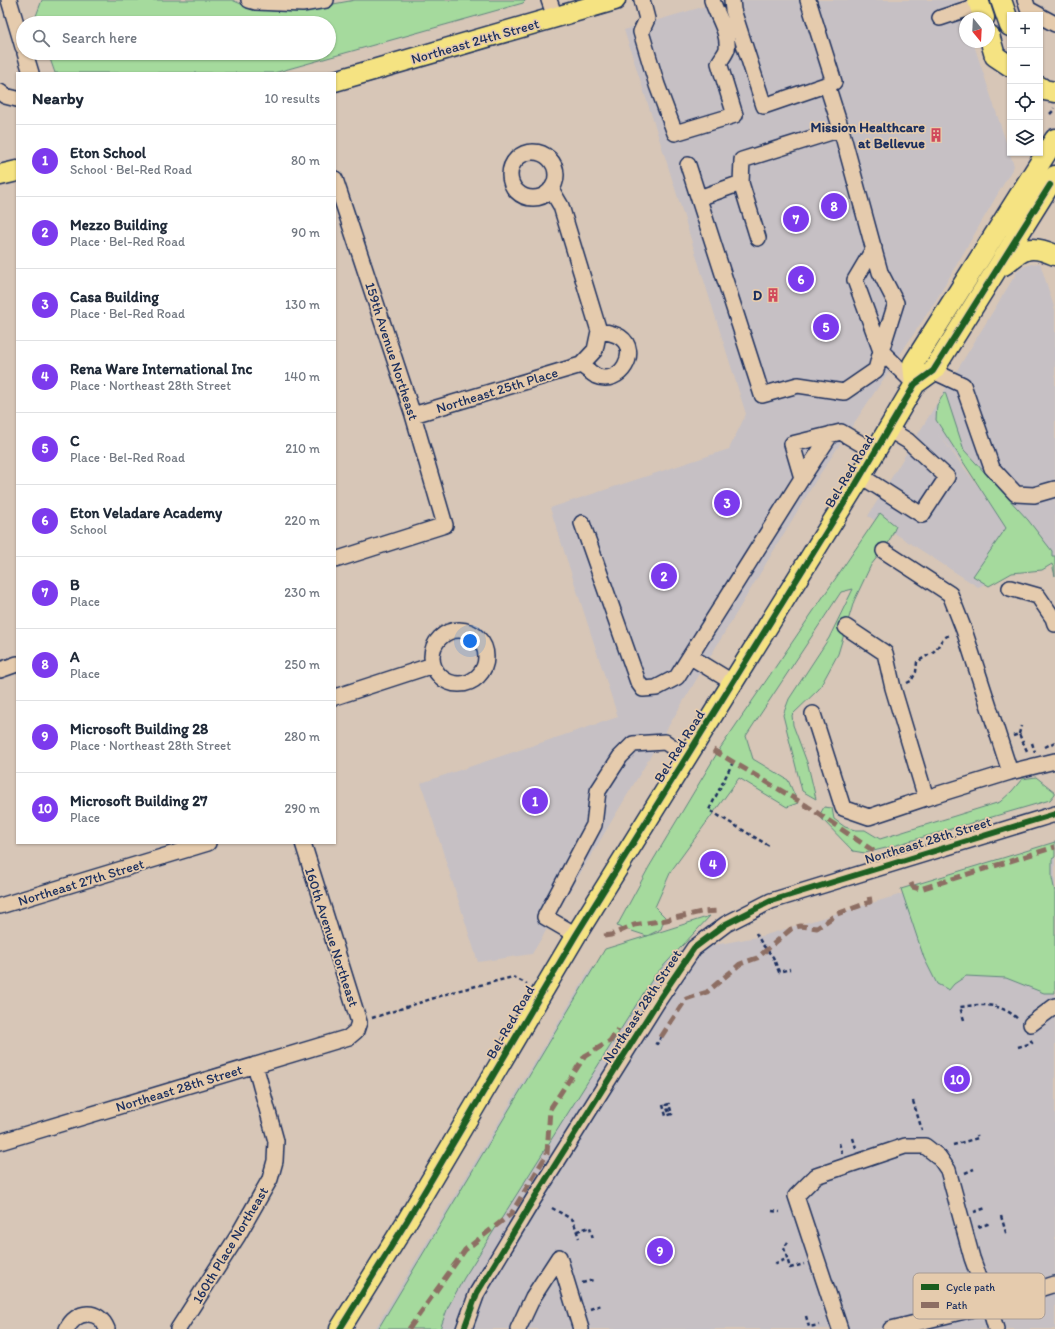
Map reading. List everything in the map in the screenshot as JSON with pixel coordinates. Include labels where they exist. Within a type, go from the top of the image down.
[{"type":"main road","name":"Northeast 24th Street","points":[[336,81],[552,9],[615,0]]},
{"type":"main road","points":[[1001,0],[1007,17]]},
{"type":"main road","points":[[993,48],[996,56],[1007,64]]},
{"type":"main road","points":[[1043,89],[1055,92]]},
{"type":"main road","points":[[1043,153],[1055,139]]},
{"type":"main road","points":[[1040,156],[1053,187]]},
{"type":"main road","points":[[916,384],[913,364],[1040,156]]},
{"type":"main road","points":[[0,175],[16,170]]},
{"type":"main road","name":"Bel-Red Road","points":[[340,1329],[407,1221],[542,990],[861,476],[916,384],[933,371],[995,273],[1053,187]]},
{"type":"main road","points":[[995,273],[1017,254],[1029,249],[1043,250],[1055,255]]},
{"type":"street","points":[[9,0],[16,24]]},
{"type":"street","points":[[249,0],[256,2],[302,4],[326,0]]},
{"type":"street","points":[[642,0],[648,19],[641,32],[657,85],[675,133],[735,115],[719,63],[727,50],[725,28],[716,13],[712,0]]},
{"type":"street","points":[[732,0],[733,10],[764,106],[834,82],[808,0]]},
{"type":"street","points":[[1025,0],[1028,9],[1034,12]]},
{"type":"street","points":[[940,18],[980,8]]},
{"type":"street","points":[[1043,17],[1055,24]]},
{"type":"street","points":[[27,60],[31,72]]},
{"type":"street","points":[[688,165],[762,395],[798,385],[844,392],[876,370],[896,303],[880,272],[828,85]]},
{"type":"street","points":[[0,92],[5,96],[16,99]]},
{"type":"street","points":[[758,238],[741,183],[742,160],[841,129]]},
{"type":"street","name":"159th Avenue Northeast","points":[[336,182],[413,415],[446,525],[336,560]]},
{"type":"street","points":[[699,198],[741,183]]},
{"type":"street","points":[[551,190],[561,206],[599,331],[613,334],[622,338],[628,355],[625,367],[615,376],[608,378],[595,376],[581,364]]},
{"type":"street","points":[[874,248],[855,280],[881,351],[916,384]]},
{"type":"street","name":"Northeast 25th Place","points":[[413,415],[581,364],[595,350],[599,331]]},
{"type":"street","points":[[933,371],[963,386],[992,468],[1016,494],[1034,495],[1055,489]]},
{"type":"street","points":[[861,476],[922,515],[947,477],[908,441],[888,429]]},
{"type":"street","points":[[802,478],[792,444],[841,432],[875,452]]},
{"type":"street","points":[[582,523],[638,682],[643,689],[656,688],[677,677],[691,657],[831,434]]},
{"type":"street","points":[[884,551],[950,594],[964,630],[1010,772]]},
{"type":"street","points":[[1010,588],[1038,596],[1053,618],[1055,624]]},
{"type":"street","points":[[846,627],[885,653],[893,688],[926,798]]},
{"type":"street","points":[[691,657],[732,682]]},
{"type":"street","points":[[0,670],[16,664]]},
{"type":"street","points":[[336,697],[433,665]]},
{"type":"street","points":[[813,714],[843,808],[869,817],[1010,772],[1054,766]]},
{"type":"street","points":[[576,935],[545,917],[594,825],[598,791],[620,757],[633,744],[665,742],[686,756]]},
{"type":"street","name":"Northeast 28th Street","points":[[464,1329],[477,1293],[533,1200],[658,1001],[694,948],[726,924],[770,901],[1055,814]]},
{"type":"street","name":"Northeast 27th Street","points":[[0,906],[205,844]]},
{"type":"street","name":"160th Avenue Northeast","points":[[302,844],[360,1022],[356,1030]]},
{"type":"street","points":[[1028,1027],[1055,1006]]},
{"type":"street","name":"Northeast 28th Street","points":[[0,1142],[349,1037],[356,1030]]},
{"type":"street","name":"160th Place Northeast","points":[[178,1329],[237,1237],[270,1179],[274,1167],[276,1141],[255,1065]]},
{"type":"street","points":[[840,1329],[796,1196],[816,1176],[905,1146],[925,1146],[939,1157],[948,1170],[977,1273]]},
{"type":"street","points":[[518,1329],[533,1297],[559,1257],[581,1329]]},
{"type":"street","points":[[1045,1287],[1055,1284]]},
{"type":"street","points":[[67,1329],[74,1319],[80,1315],[86,1314],[98,1317],[107,1329]]},
{"type":"street","points":[[891,1329],[932,1319]]},
{"type":"street","points":[[993,1319],[996,1329]]},
{"type":"path","points":[[1050,114],[1053,112],[1055,113]]},
{"type":"path","points":[[893,688],[911,681],[916,672],[918,662],[936,650],[939,642],[946,636],[964,630]]},
{"type":"path","points":[[1021,726],[1019,734],[1028,754],[1055,742]]},
{"type":"path","points":[[1000,740],[1019,734]]},
{"type":"path","points":[[733,762],[709,810],[771,847]]},
{"type":"path","points":[[756,933],[762,944],[773,957],[779,972],[790,969]]},
{"type":"path","points":[[368,1019],[456,991],[513,977],[542,990]]},
{"type":"path","points":[[964,1020],[960,1007],[982,1004],[994,1005],[1014,1016],[1028,1027],[1032,1043],[1018,1047]]},
{"type":"path","points":[[655,1043],[657,1044],[661,1037]]},
{"type":"path","points":[[913,1101],[922,1130]]},
{"type":"path","points":[[662,1105],[666,1116],[672,1114],[669,1104],[666,1105],[669,1113]]},
{"type":"path","points":[[953,1145],[978,1138],[977,1135]]},
{"type":"path","points":[[853,1138],[855,1143]]},
{"type":"path","points":[[839,1143],[840,1148]]},
{"type":"path","points":[[965,1173],[974,1169]]},
{"type":"path","points":[[552,1208],[573,1220],[579,1238]]},
{"type":"path","points":[[981,1209],[986,1208]]},
{"type":"path","points":[[772,1211],[780,1212]]},
{"type":"path","points":[[1001,1216],[1007,1236]]},
{"type":"path","points":[[986,1224],[991,1223]]},
{"type":"path","points":[[577,1231],[590,1227],[594,1239]]},
{"type":"path","points":[[788,1242],[784,1248],[790,1268],[797,1266]]},
{"type":"path","points":[[777,1265],[776,1263],[787,1259]]},
{"type":"path","points":[[578,1285],[593,1280]]},
{"type":"path","points":[[586,1310],[601,1305]]},
{"type":"path","points":[[806,1316],[810,1327],[819,1324]]},
{"type":"shaded area","points":[[726,0],[959,0],[963,12],[959,12],[959,48],[975,48],[1007,145],[1007,156],[1011,156],[1014,166],[935,302],[816,480],[532,954],[478,962],[421,783],[618,717],[550,508],[729,449],[746,414],[624,30]]},
{"type":"shaded area","points":[[1040,263],[1055,310],[1055,556],[1043,560],[939,435],[1036,561],[978,587],[868,516],[1017,272],[1023,267]]},
{"type":"shaded area","points":[[1055,848],[1055,1329],[375,1329],[591,968],[762,936]]},
{"type":"green space","points":[[42,0],[232,0],[248,7],[273,11],[301,10],[355,0],[526,0],[523,3],[336,56],[336,16],[36,16]]},
{"type":"green space","points":[[50,60],[320,60],[278,72],[55,72]]},
{"type":"green space","points":[[945,392],[964,450],[1028,520],[1052,551],[1052,556],[1055,556],[1055,576],[1052,564],[1042,570],[1012,573],[989,586],[973,576],[1006,528],[936,420],[937,405]]},
{"type":"green space","points":[[880,513],[896,526],[889,542],[871,565],[854,601],[838,654],[819,689],[792,715],[793,725],[808,765],[816,799],[802,791],[783,715],[789,699],[829,638],[853,589],[841,592],[746,736],[753,759],[788,780],[798,803],[787,807],[739,778],[671,871],[655,907],[665,917],[661,929],[647,936],[617,926],[649,867],[719,750]]},
{"type":"green space","points":[[1036,777],[1055,792],[1050,800],[865,853],[853,851],[819,816],[824,807],[832,808],[834,819],[845,827],[855,830],[865,830],[880,839],[1000,802],[1022,779]]},
{"type":"green space","points":[[1055,842],[1055,857],[1052,859],[1052,878],[1055,892],[1055,993],[1044,993],[1006,978],[966,976],[954,984],[949,990],[937,984],[924,958],[901,889]]},
{"type":"green space","points":[[710,916],[655,975],[464,1278],[448,1307],[440,1329],[378,1329],[605,949]]},
{"type":"marked path","points":[[713,750],[807,806],[878,854]]},
{"type":"marked path","points":[[911,883],[913,887],[920,889],[1055,847]]},
{"type":"marked path","points":[[661,1037],[686,999],[707,992],[740,964],[757,958],[791,929],[800,926],[817,928],[837,914],[870,902],[869,895]]},
{"type":"marked path","points":[[604,936],[611,935],[634,925],[701,912],[720,911]]},
{"type":"marked path","points":[[409,1329],[465,1250],[511,1214],[547,1154],[550,1109],[585,1056],[610,1041],[618,1029]]},
{"type":"cycle path","points":[[340,1329],[407,1221],[576,935],[856,484],[915,384],[933,371],[1050,185]]},
{"type":"cycle path","points":[[464,1329],[477,1293],[533,1200],[658,1001],[694,948],[726,924],[771,901],[1055,814]]},
{"type":"place","name":"Mission Healthcare at Bellevue","points":[[936,135]]},
{"type":"place","name":"A","points":[[834,206]]},
{"type":"place","name":"B","points":[[796,219]]},
{"type":"place","name":"Eton Veladare Academy","points":[[801,279]]},
{"type":"place","name":"D","points":[[773,295]]},
{"type":"place","name":"C","points":[[826,327]]},
{"type":"place","name":"Casa Building","points":[[727,503]]},
{"type":"place","name":"Mezzo Building","points":[[664,576]]},
{"type":"place","name":"Eton School","points":[[535,801]]},
{"type":"place","name":"Rena Ware International Inc","points":[[713,864]]},
{"type":"place","name":"Microsoft Building 27","points":[[957,1079]]},
{"type":"place","name":"Microsoft Building 28","points":[[660,1251]]}]
